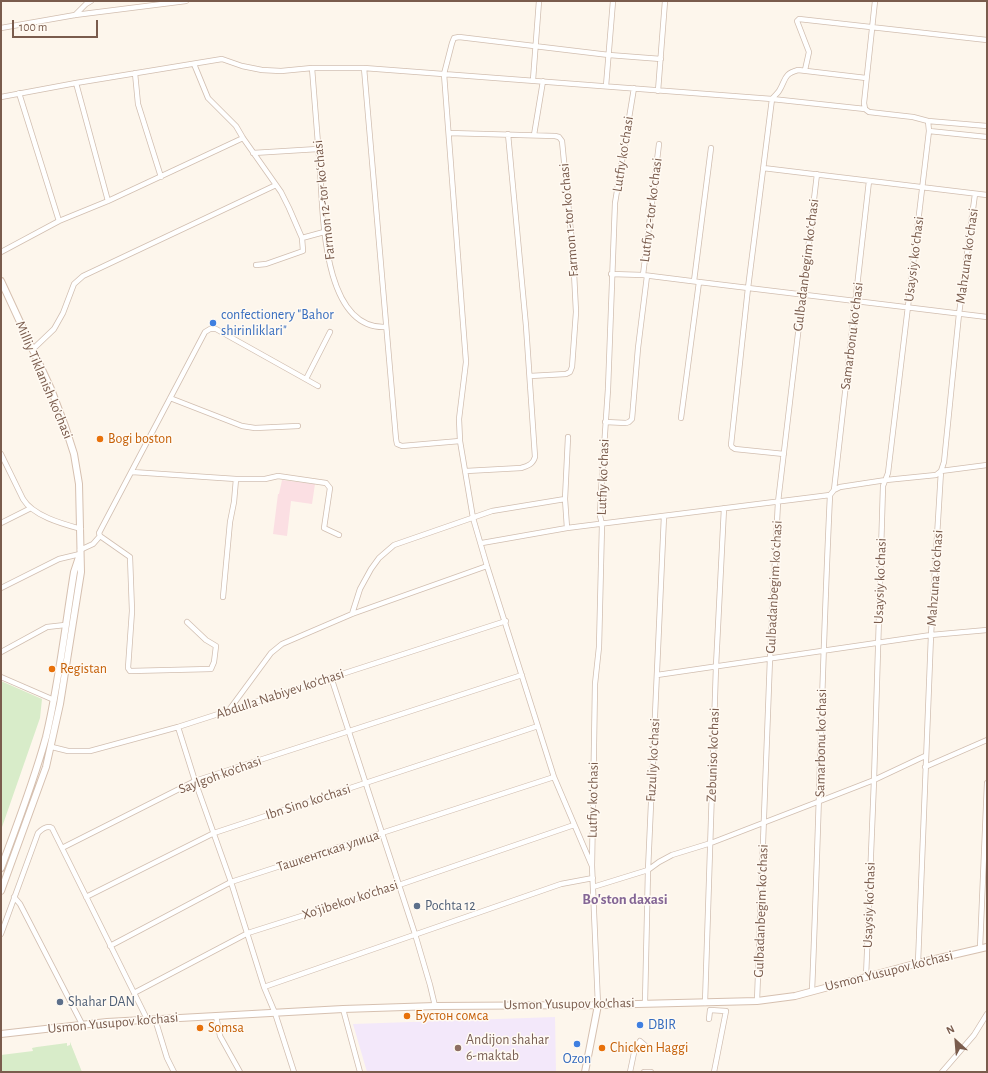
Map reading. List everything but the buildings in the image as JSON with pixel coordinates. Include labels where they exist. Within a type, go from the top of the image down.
[{"type":"main road","name":"Milliy Tiklanish ko'chasi","points":[[1,280],[51,389],[74,454],[79,484],[81,529],[81,572],[52,747],[46,767],[3,881],[1,891]]},
{"type":"main road","name":"Milliy Tiklanish ko'chasi","points":[[1,868],[37,768],[46,736],[54,700],[74,572],[80,552]]},
{"type":"main road","name":"Usmon Yusupov ko'chasi","points":[[1,1034],[82,1024],[147,1019],[343,1009],[435,1006],[598,1005],[757,1001],[795,996],[987,947]]},
{"type":"main road","points":[[585,1072],[598,1005]]},
{"type":"street","points":[[75,15],[91,1]]},
{"type":"street","points":[[1,28],[75,15],[186,1]]},
{"type":"street","points":[[533,80],[539,1]]},
{"type":"street","points":[[606,86],[613,1]]},
{"type":"street","points":[[658,91],[664,1]]},
{"type":"street","points":[[865,109],[866,78],[875,1]]},
{"type":"street","points":[[804,70],[809,52],[798,20],[987,40]]},
{"type":"street","points":[[598,1005],[592,866],[554,777],[506,621],[487,566],[482,543],[473,518],[460,441],[459,419],[466,362],[450,133],[444,74],[454,38],[459,37],[609,55],[660,59]]},
{"type":"street","points":[[1,96],[222,59],[242,66],[262,70],[281,71],[312,68],[364,68],[772,99],[865,109],[869,112],[913,117],[928,121],[987,126]]},
{"type":"street","points":[[194,64],[208,98],[236,126],[276,185],[290,208],[302,238],[303,251],[266,264],[256,265]]},
{"type":"street","name":"Farmon 12-tor koʻchasi","points":[[312,68],[324,232],[330,266],[338,290],[349,309],[365,324],[376,328],[386,327]]},
{"type":"street","points":[[364,68],[397,444],[402,446],[460,441]]},
{"type":"street","points":[[784,454],[735,449],[731,444],[748,288],[772,99],[779,91],[785,77],[788,74],[798,70],[866,78]]},
{"type":"street","points":[[135,73],[138,104],[161,177]]},
{"type":"street","points":[[534,135],[542,81]]},
{"type":"street","points":[[76,83],[108,201]]},
{"type":"street","name":"Lutfiy koʻchasi","points":[[592,866],[595,684],[599,647],[602,524],[600,516],[600,492],[605,422],[615,203],[634,88]]},
{"type":"street","points":[[19,93],[59,221]]},
{"type":"street","name":"Usaysiy koʻchasi","points":[[866,977],[883,486],[888,472],[922,187],[928,121]]},
{"type":"street","points":[[928,131],[987,137]]},
{"type":"street","name":"Farmon 1-tor koʻchasi","points":[[450,133],[555,136],[559,137],[562,141],[573,254],[576,312],[572,368],[570,372],[566,374],[530,376]]},
{"type":"street","points":[[466,471],[521,468],[529,465],[534,461],[535,457],[530,376],[508,134]]},
{"type":"street","points":[[1,252],[59,221],[108,201],[243,138]]},
{"type":"street","name":"Lutfiy 2-tor koʻchasi","points":[[605,422],[626,423],[632,419],[659,144]]},
{"type":"street","points":[[681,418],[711,148]]},
{"type":"street","points":[[253,153],[318,149]]},
{"type":"street","points":[[763,168],[987,196]]},
{"type":"street","name":"Gulbadanbegim koʻchasi","points":[[757,1001],[765,822],[770,658],[778,502],[817,174]]},
{"type":"street","name":"Samarbonu koʻchasi","points":[[834,490],[869,181]]},
{"type":"street","points":[[32,350],[56,325],[74,284],[84,276],[276,185]]},
{"type":"street","name":"Mahzuna koʻchasi","points":[[918,964],[925,756],[941,471],[944,462],[959,314],[975,194]]},
{"type":"street","points":[[302,238],[324,232]]},
{"type":"street","points":[[612,274],[645,276],[987,317]]},
{"type":"street","points":[[187,622],[206,640],[216,646],[214,662],[210,669],[130,671],[128,668],[132,611],[130,557],[98,533],[132,472],[205,332],[210,329],[216,329],[318,386]]},
{"type":"street","points":[[306,379],[330,332]]},
{"type":"street","points":[[170,398],[242,426],[255,428],[298,426]]},
{"type":"street","points":[[567,528],[565,499],[568,437]]},
{"type":"street","points":[[1,454],[3,463],[23,499],[31,508],[56,522],[81,529]]},
{"type":"street","points":[[482,543],[567,528],[830,495],[834,490],[840,487],[886,480],[936,475],[941,471],[987,465]]},
{"type":"street","points":[[132,472],[236,479],[265,479],[278,476],[326,483],[330,488],[324,528],[339,535]]},
{"type":"street","points":[[223,597],[230,522],[236,479]]},
{"type":"street","name":"Samarbonu koʻchasi","points":[[812,991],[820,801],[823,651],[830,495]]},
{"type":"street","points":[[352,614],[360,589],[371,569],[379,558],[394,545],[492,511],[565,499]]},
{"type":"street","points":[[1,523],[31,508]]},
{"type":"street","name":"Zebuniso ko'chasi","points":[[704,1003],[711,844],[716,666],[724,508]]},
{"type":"street","name":"Fuzuliy koʻchasi","points":[[645,1004],[648,870],[664,516]]},
{"type":"street","points":[[1,588],[59,559],[80,552],[93,544],[100,536]]},
{"type":"street","points":[[229,710],[271,653],[282,644],[352,614],[487,566]]},
{"type":"street","name":"Abdulla Nabiyev ko'chasi","points":[[52,747],[68,751],[90,751],[178,727],[506,621]]},
{"type":"street","points":[[1,652],[47,627],[66,625]]},
{"type":"street","points":[[657,675],[878,642],[987,630]]},
{"type":"street","name":"Saylgoh ko'chasi","points":[[62,848],[195,781],[522,675]]},
{"type":"street","points":[[1,677],[54,700]]},
{"type":"street","points":[[331,677],[416,934],[435,1006]]},
{"type":"street","name":"Ibn Sino ko'chasi","points":[[86,897],[214,833],[538,726]]},
{"type":"street","points":[[178,727],[195,781],[231,882],[264,987],[275,1013],[294,1072]]},
{"type":"street","points":[[925,767],[987,740]]},
{"type":"street","points":[[593,887],[648,870],[672,855],[711,844],[874,780],[925,756]]},
{"type":"street","name":"Ташкентская улица","points":[[110,946],[231,882],[554,777]]},
{"type":"street","points":[[980,948],[987,783]]},
{"type":"street","name":"Xo'jibekov ko'chasi","points":[[134,993],[248,934],[399,885],[574,825]]},
{"type":"street","points":[[1,934],[38,832],[45,827],[52,828],[147,1019]]},
{"type":"street","points":[[264,987],[561,884],[593,878]]},
{"type":"street","points":[[14,897],[20,904],[82,1024]]},
{"type":"street","points":[[343,1009],[360,1072]]},
{"type":"street","points":[[709,1019],[710,1010],[726,1011],[714,1072]]},
{"type":"street","points":[[942,1072],[974,1035],[987,1014]]},
{"type":"street","points":[[216,1016],[220,1036],[240,1072]]},
{"type":"street","points":[[155,1019],[167,1058],[174,1072]]},
{"type":"street","points":[[630,1072],[634,1048],[640,1041],[648,1048]]},
{"type":"street","points":[[644,1072],[651,1072]]},
{"type":"shaded area","points":[[282,480],[315,484],[312,504],[291,501],[287,536],[273,534],[278,494]]},
{"type":"shaded area","name":"Andijon shahar 6-maktab","points":[[555,1017],[556,1072],[367,1072],[353,1024]]},
{"type":"green space","points":[[1,681],[42,699],[40,718],[1,830]]},
{"type":"green space","points":[[70,1042],[82,1072],[1,1072],[1,1055],[33,1051],[32,1048],[37,1047],[67,1043],[67,1046],[70,1045]]},
{"type":"place","name":"confectionery \"Bahor shirinliklari\"","points":[[213,323]]},
{"type":"place","name":"Bogi boston","points":[[100,439]]},
{"type":"place","name":"Registan","points":[[52,669]]},
{"type":"place","name":"Pochta 12","points":[[417,906]]},
{"type":"place","name":"Shahar DAN","points":[[60,1002]]},
{"type":"place","name":"Бустон сомса","points":[[407,1016]]},
{"type":"place","name":"DBIR","points":[[640,1025]]},
{"type":"place","name":"Somsa","points":[[200,1028]]},
{"type":"place","name":"Ozon","points":[[577,1044]]},
{"type":"place","name":"Andijon shahar 6-maktab","points":[[458,1048]]},
{"type":"place","name":"Chicken Haggi","points":[[602,1048]]},
{"type":"district","name":"Bo'ston daxasi","points":[[625,899]]}]
